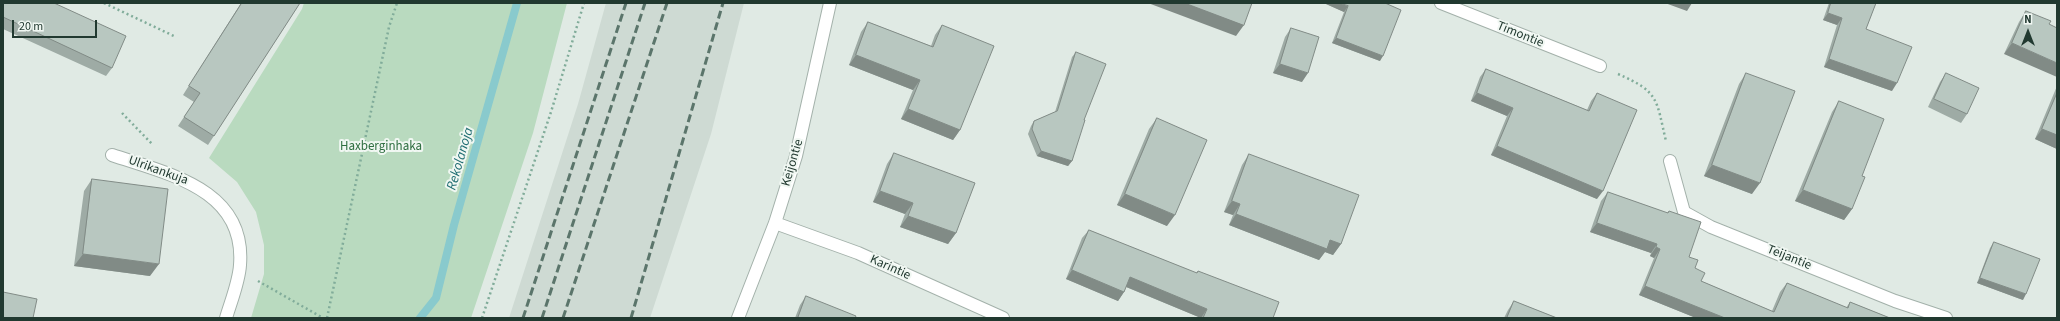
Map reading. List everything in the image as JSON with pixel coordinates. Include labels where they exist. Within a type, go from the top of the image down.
[{"type":"street","name":"Keijontie","points":[[738,318],[775,223],[796,156],[830,3]]},
{"type":"street","name":"Timontie","points":[[1441,3],[1600,66]]},
{"type":"street","name":"Ulrikankuja","points":[[112,155],[181,178],[202,189],[222,205],[234,223],[240,252],[240,266],[226,318]]},
{"type":"street","name":"Teijantie","points":[[1670,161],[1684,212],[1719,230],[1895,301],[1946,318]]},
{"type":"street","name":"Karintie","points":[[775,223],[858,254],[1003,318]]},
{"type":"path","points":[[104,3],[176,37]]},
{"type":"path","points":[[327,318],[389,27],[397,3]]},
{"type":"path","points":[[482,318],[551,112],[584,3]]},
{"type":"path","points":[[1600,66],[1647,89],[1657,102],[1670,161]]},
{"type":"path","points":[[253,278],[323,318]]},
{"type":"shaded area","points":[[606,3],[744,3],[711,134],[650,318],[509,318],[578,104]]},
{"type":"green space","name":"Haxberginhaka","points":[[304,3],[567,3],[533,133],[471,318],[251,318],[264,274],[264,245],[256,212],[237,182],[209,158],[302,9]]},
{"type":"building","points":[[3,3],[54,3],[126,36],[112,68],[3,17]]},
{"type":"building","points":[[242,3],[300,3],[214,136],[184,117],[200,93],[189,86]]},
{"type":"building","points":[[1185,3],[1252,3],[1244,25]]},
{"type":"building","points":[[1339,3],[1385,3],[1401,10],[1383,56],[1336,38],[1348,6]]},
{"type":"building","points":[[1831,3],[1876,3],[1866,29],[1912,47],[1897,83],[1829,59],[1842,18],[1828,13]]},
{"type":"building","points":[[2026,11],[2051,21],[2049,24],[2057,28],[2057,63],[2012,43]]},
{"type":"building","points":[[868,22],[933,47],[942,25],[994,46],[960,130],[908,109],[920,80],[856,55]]},
{"type":"building","points":[[1291,28],[1319,37],[1308,73],[1280,64]]},
{"type":"building","points":[[1076,52],[1106,64],[1084,120],[1072,161],[1041,151],[1032,129],[1034,121],[1057,111]]},
{"type":"building","points":[[1486,69],[1589,111],[1597,93],[1637,110],[1603,191],[1497,146],[1513,108],[1477,93]]},
{"type":"building","points":[[1746,73],[1795,91],[1760,183],[1712,165]]},
{"type":"building","points":[[1946,73],[1979,88],[1967,114],[1934,99]]},
{"type":"building","points":[[2057,93],[2057,135],[2042,129]]},
{"type":"building","points":[[1839,101],[1884,119],[1862,176],[1865,177],[1852,209],[1803,190]]},
{"type":"building","points":[[1157,118],[1207,140],[1175,215],[1125,194]]},
{"type":"building","points":[[894,153],[975,183],[956,233],[908,216],[913,203],[880,191]]},
{"type":"building","points":[[1249,154],[1359,195],[1341,244],[1330,240],[1327,249],[1236,214],[1240,204],[1232,201]]},
{"type":"building","points":[[92,179],[168,189],[159,264],[83,254]]},
{"type":"building","points":[[1608,192],[1668,213],[1669,211],[1701,222],[1689,257],[1698,260],[1695,268],[1705,273],[1701,281],[1774,312],[1787,283],[1848,308],[1850,302],[1890,318],[1725,318],[1645,286],[1660,249],[1656,247],[1657,244],[1597,223]]},
{"type":"building","points":[[1089,230],[1197,273],[1198,271],[1279,302],[1273,318],[1203,318],[1207,309],[1130,277],[1124,292],[1072,270]]},
{"type":"building","points":[[1994,242],[2040,259],[2026,294],[1980,278]]},
{"type":"building","points":[[3,292],[37,299],[33,318],[3,318]]},
{"type":"building","points":[[806,296],[856,316],[855,318],[798,318]]},
{"type":"building","points":[[1514,301],[1557,318],[1507,318]]},
{"type":"waterway","name":"Rekolanoja","points":[[420,318],[436,298],[454,225],[517,3]]},
{"type":"railway","points":[[523,318],[626,3]]},
{"type":"railway","points":[[542,318],[645,3]]},
{"type":"railway","points":[[563,318],[667,3]]},
{"type":"railway","points":[[631,318],[723,3]]}]
